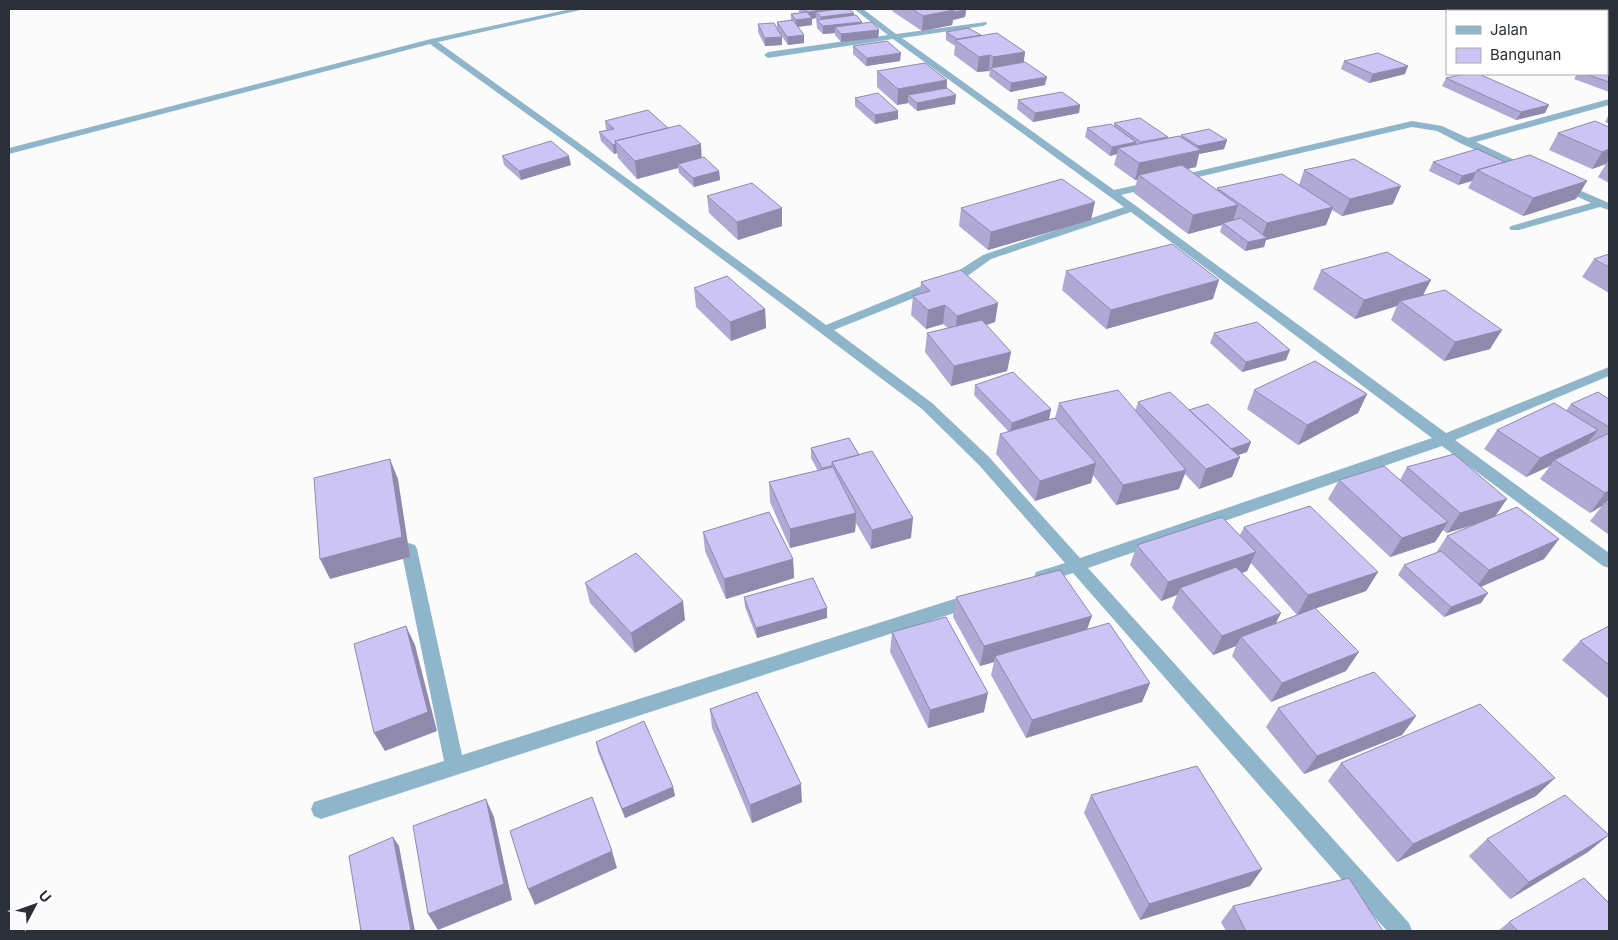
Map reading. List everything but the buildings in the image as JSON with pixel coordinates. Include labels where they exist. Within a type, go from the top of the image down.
[{"type":"street","points":[[9,151],[432,42],[581,9]]},
{"type":"street","points":[[858,9],[895,38],[1132,208],[1609,562]]},
{"type":"street","points":[[768,55],[983,24]]},
{"type":"street","points":[[432,42],[573,143],[928,406],[984,461],[1401,931]]},
{"type":"street","points":[[1466,142],[1609,102]]},
{"type":"street","points":[[1112,194],[1368,132],[1412,124],[1438,128],[1538,174]]},
{"type":"street","points":[[1556,182],[1605,205]]},
{"type":"street","points":[[1515,228],[1605,205]]},
{"type":"street","points":[[826,329],[962,274],[987,257],[1132,208]]},
{"type":"street","points":[[1030,581],[1443,440],[1609,371]]},
{"type":"street","points":[[409,550],[455,767]]},
{"type":"street","points":[[321,809],[992,594]]}]
